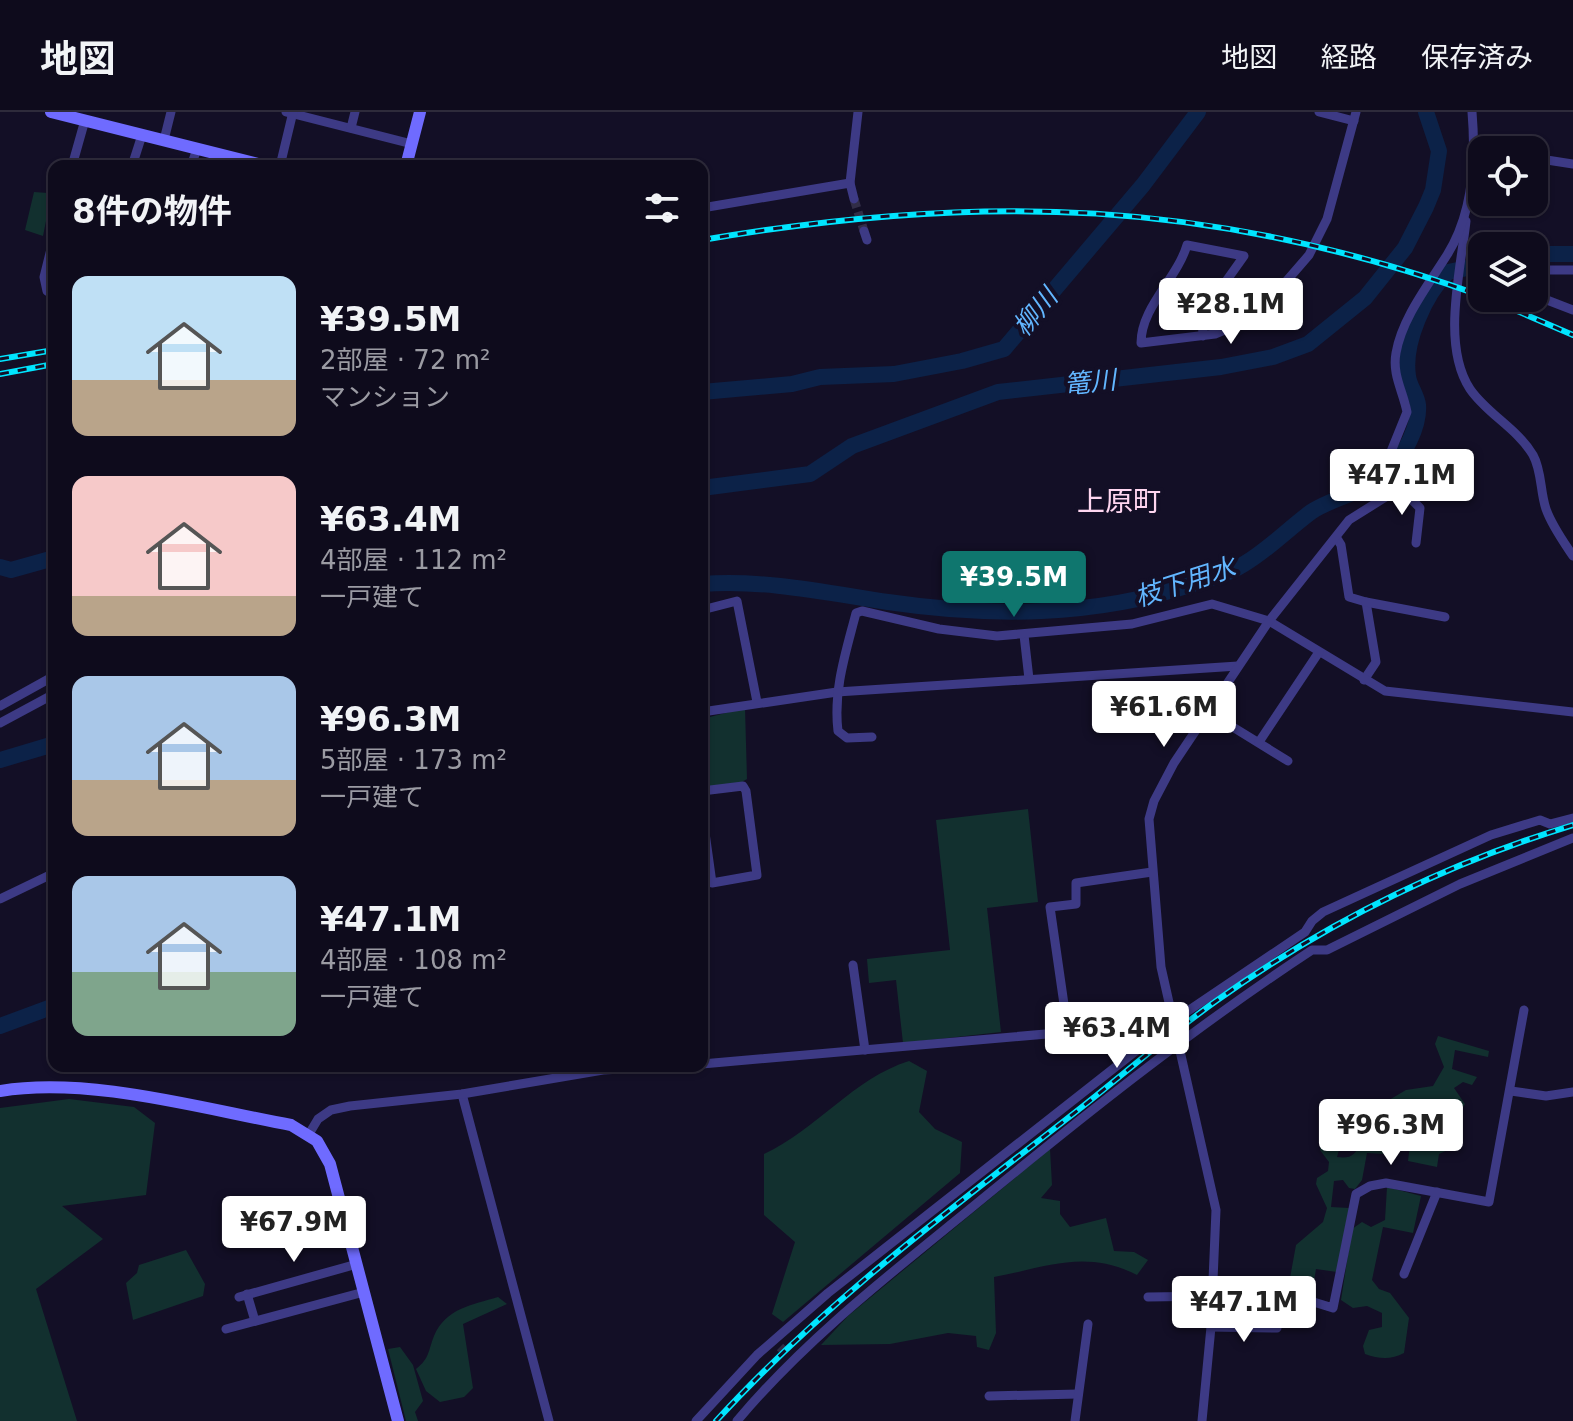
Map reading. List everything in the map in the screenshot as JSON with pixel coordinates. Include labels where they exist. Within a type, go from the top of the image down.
[{"type":"street","points":[[51,112],[242,160]]},
{"type":"street","points":[[164,140],[171,112]]},
{"type":"street","points":[[351,128],[355,112]]},
{"type":"street","points":[[408,160],[420,112]]},
{"type":"street","points":[[854,199],[850,183],[858,112]]},
{"type":"street","points":[[1203,336],[1202,315],[1244,256],[1187,245],[1182,262],[1141,327],[1141,343],[1203,336],[1234,326],[1267,303],[1309,255],[1327,219],[1355,116],[1319,112]]},
{"type":"street","points":[[1472,112],[1476,136]]},
{"type":"street","points":[[281,160],[291,113],[412,144]]},
{"type":"street","points":[[74,160],[85,120]]},
{"type":"street","points":[[134,160],[142,135]]},
{"type":"street","points":[[193,160],[197,149]]},
{"type":"street","points":[[1548,160],[1573,164]]},
{"type":"street","points":[[708,207],[850,183]]},
{"type":"street","points":[[1468,202],[1455,298],[1455,326],[1466,380],[1471,390],[1510,425],[1534,456],[1546,507],[1573,556]]},
{"type":"street","points":[[1416,543],[1420,508],[1399,484],[1388,459],[1407,412],[1396,378],[1399,340],[1427,285],[1448,254],[1466,211]]},
{"type":"street","points":[[48,261],[44,277],[48,292]]},
{"type":"street","points":[[1548,270],[1573,270]]},
{"type":"street","points":[[1548,300],[1573,310]]},
{"type":"street","points":[[1202,1421],[1211,1327],[1216,1210],[1161,967],[1148,834],[1154,801],[1174,763],[1269,621],[1349,520],[1399,484]]},
{"type":"street","points":[[1336,537],[1341,545],[1349,597],[1445,617]]},
{"type":"street","points":[[708,608],[737,601],[757,702]]},
{"type":"street","points":[[1364,680],[1376,662],[1366,602]]},
{"type":"street","points":[[872,737],[853,739],[838,731],[837,692],[856,613],[862,611],[958,632],[1024,635],[1132,624],[1212,604],[1269,621],[1364,680],[1393,693],[1572,710]]},
{"type":"street","points":[[1024,635],[1029,679]]},
{"type":"street","points":[[1259,742],[1319,652]]},
{"type":"street","points":[[708,711],[837,692],[1238,666]]},
{"type":"street","points":[[0,706],[48,679]]},
{"type":"street","points":[[0,723],[48,697]]},
{"type":"street","points":[[1210,713],[1288,761]]},
{"type":"street","points":[[708,790],[743,786],[746,791],[757,875],[712,883],[708,854]]},
{"type":"street","points":[[696,1421],[828,1293],[1172,1023],[1305,932],[1323,912],[1491,835],[1540,820],[1550,824],[1573,818]]},
{"type":"street","points":[[737,1421],[792,1358],[840,1316],[993,1190],[1180,1046],[1227,1005],[1312,950],[1327,950],[1460,884],[1573,838]]},
{"type":"street","points":[[1068,1032],[1050,907],[1076,904],[1076,883],[1152,872]]},
{"type":"street","points":[[0,899],[48,876]]},
{"type":"street","points":[[853,965],[865,1050]]},
{"type":"street","points":[[1148,1297],[1291,1295],[1333,1308],[1356,1194],[1370,1186],[1386,1183],[1491,1200],[1524,1010]]},
{"type":"street","points":[[708,1063],[1172,1023]]},
{"type":"street","points":[[309,1134],[318,1119],[331,1110],[462,1094],[581,1072]]},
{"type":"street","points":[[0,1091],[39,1088],[156,1099],[291,1125],[309,1134],[330,1164],[398,1421]]},
{"type":"street","points":[[1511,1091],[1546,1096],[1573,1092]]},
{"type":"street","points":[[462,1094],[549,1421]]},
{"type":"street","points":[[1404,1274],[1437,1192]]},
{"type":"street","points":[[255,1321],[243,1296],[357,1264]]},
{"type":"street","points":[[226,1329],[364,1292]]},
{"type":"street","points":[[1075,1421],[1088,1324]]},
{"type":"street","points":[[1211,1327],[1277,1328]]},
{"type":"street","points":[[989,1396],[1078,1394]]},
{"type":"street","points":[[749,1406],[749,1421]]},
{"type":"green space","points":[[34,192],[48,193],[43,236],[25,230]]},
{"type":"green space","points":[[745,708],[747,779],[733,787],[708,790],[708,717]]},
{"type":"green space","points":[[1028,809],[1038,902],[987,908],[1001,1032],[903,1043],[896,980],[869,983],[867,959],[950,950],[936,820]]},
{"type":"green space","points":[[1438,1036],[1489,1051],[1488,1057],[1455,1050],[1452,1069],[1477,1077],[1472,1085],[1463,1082],[1454,1088],[1465,1104],[1449,1130],[1452,1148],[1439,1154],[1437,1167],[1408,1161],[1414,1110],[1392,1107],[1389,1147],[1384,1154],[1367,1153],[1362,1180],[1355,1189],[1349,1188],[1343,1180],[1334,1181],[1331,1207],[1349,1208],[1337,1272],[1316,1269],[1312,1293],[1288,1289],[1296,1245],[1323,1222],[1327,1208],[1316,1184],[1317,1178],[1328,1171],[1329,1162],[1320,1150],[1323,1134],[1339,1128],[1344,1132],[1337,1157],[1349,1157],[1361,1143],[1349,1127],[1357,1119],[1406,1090],[1433,1086],[1444,1067],[1435,1044]]},
{"type":"green space","points":[[909,1061],[927,1071],[919,1112],[935,1129],[962,1142],[960,1173],[783,1322],[772,1314],[795,1242],[764,1215],[764,1154],[801,1132],[870,1079]]},
{"type":"green space","points":[[69,1099],[134,1107],[155,1123],[146,1195],[62,1206],[103,1239],[36,1289],[77,1421],[0,1421],[0,1108]]},
{"type":"green space","points":[[1050,1149],[1052,1185],[1041,1198],[1060,1201],[1060,1214],[1070,1227],[1106,1218],[1114,1251],[1134,1252],[1148,1260],[1137,1275],[1100,1263],[1066,1262],[994,1277],[996,1333],[989,1350],[977,1347],[976,1336],[948,1333],[890,1344],[821,1345],[848,1316]]},
{"type":"green space","points":[[1387,1187],[1421,1196],[1413,1233],[1383,1227],[1372,1280],[1379,1289],[1390,1293],[1409,1318],[1404,1353],[1385,1358],[1365,1354],[1363,1346],[1369,1330],[1382,1327],[1382,1313],[1367,1306],[1353,1308],[1341,1300],[1352,1229],[1362,1222],[1371,1227],[1385,1220]]},
{"type":"green space","points":[[186,1250],[205,1284],[203,1296],[133,1320],[126,1283],[137,1273],[139,1265]]},
{"type":"green space","points":[[498,1297],[507,1304],[463,1324],[473,1388],[464,1397],[440,1402],[426,1391],[416,1369],[426,1358],[434,1336],[453,1313]]},
{"type":"green space","points":[[400,1347],[413,1365],[423,1401],[415,1412],[418,1421],[406,1421],[388,1349]]},
{"type":"waterway","name":"柳川","points":[[708,391],[792,384],[820,377],[894,374],[1004,349],[1143,185],[1198,112]]},
{"type":"waterway","name":"篭川","points":[[708,487],[810,474],[852,446],[998,392],[1221,367],[1273,357],[1308,344],[1365,298],[1405,248],[1426,207],[1433,190],[1439,151],[1426,112]]},
{"type":"waterway","name":"枝下用水","points":[[1548,254],[1573,254]]},
{"type":"waterway","name":"枝下用水","points":[[708,584],[772,585],[927,607],[1004,612],[1118,603],[1156,595],[1226,573],[1261,552],[1311,512],[1376,483],[1391,471],[1414,431],[1418,413],[1407,363],[1412,334],[1439,281],[1448,272],[1468,268]]},
{"type":"waterway","name":"柳川","points":[[0,567],[11,570],[48,560]]},
{"type":"waterway","name":"篭川","points":[[0,760],[48,746]]},
{"type":"waterway","name":"枝下用水","points":[[0,1026],[48,1008]]},
{"type":"tunnel","points":[[854,199],[864,231]]},
{"type":"tunnel","points":[[780,1347],[789,1356]]},
{"type":"railway","points":[[708,239],[904,215],[1001,211],[1096,214],[1191,223],[1286,240],[1383,264],[1468,291]]},
{"type":"railway","points":[[1520,312],[1573,335]]},
{"type":"railway","points":[[0,359],[48,351]]},
{"type":"railway","points":[[0,374],[48,365]]},
{"type":"railway","points":[[716,1421],[797,1339],[884,1264],[1216,1001],[1300,946],[1387,898],[1478,858],[1573,825]]},
{"type":"district","name":"上原町","points":[[1119,501]]}]
